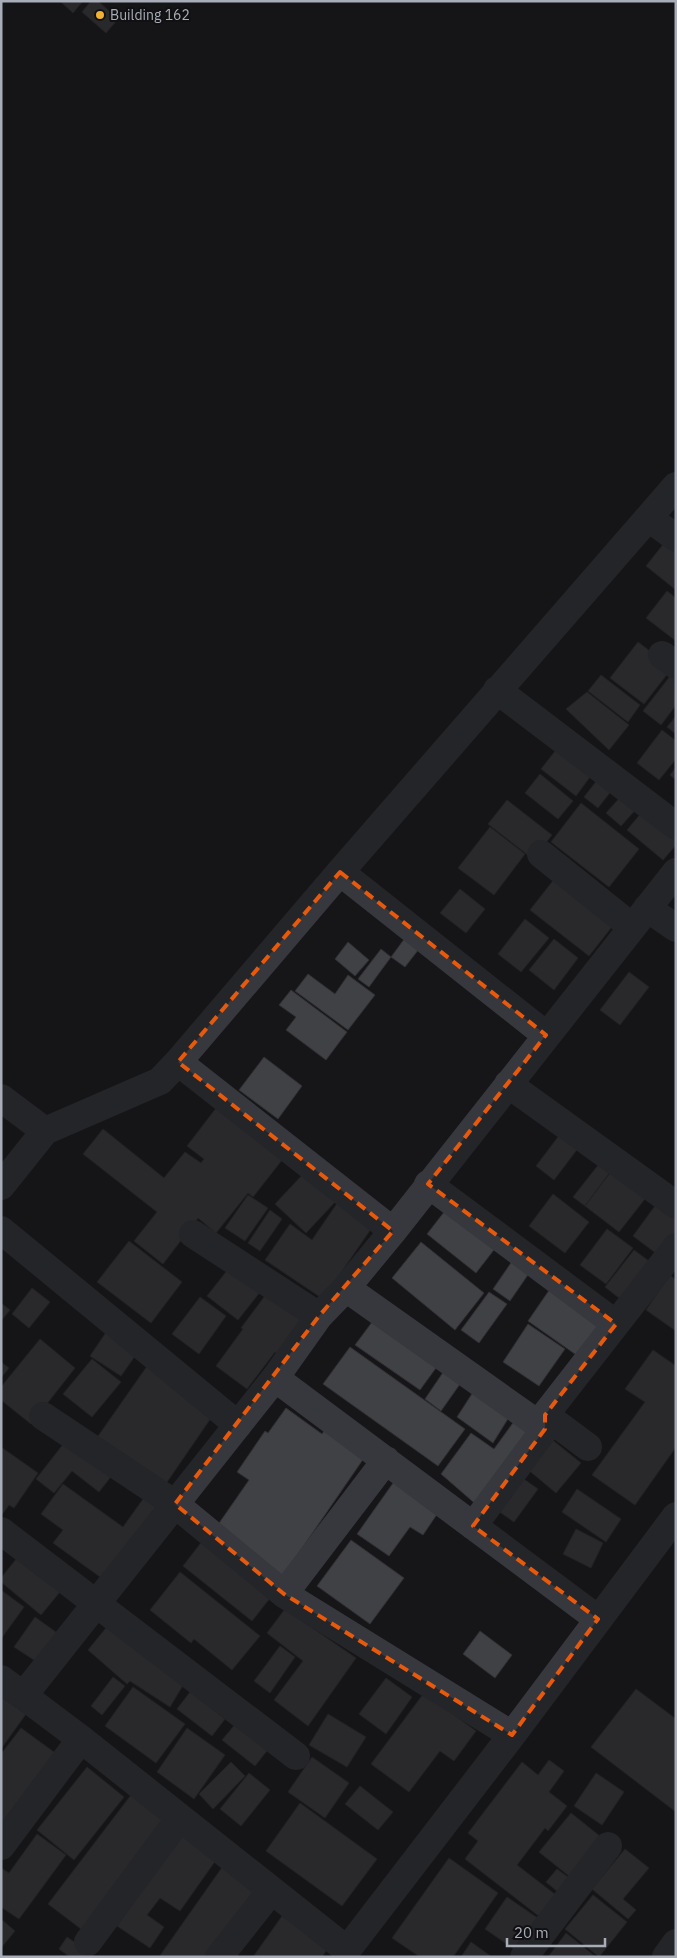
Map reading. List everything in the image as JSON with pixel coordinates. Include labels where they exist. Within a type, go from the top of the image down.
[{"type":"street","points":[[1,1186],[44,1131],[160,1081],[497,690],[676,486]]},
{"type":"street","points":[[649,518],[676,538]]},
{"type":"street","points":[[497,690],[676,826]]},
{"type":"street","points":[[541,854],[640,917],[676,928]]},
{"type":"street","points":[[340,872],[546,1035]]},
{"type":"street","points":[[23,1696],[275,1378],[319,1316],[346,1288],[393,1231],[428,1184],[676,872]]},
{"type":"street","points":[[178,1062],[393,1231]]},
{"type":"street","points":[[508,1084],[676,1205]]},
{"type":"street","points":[[1,1098],[44,1131]]},
{"type":"street","points":[[428,1184],[616,1324]]},
{"type":"street","points":[[1,1230],[238,1425]]},
{"type":"street","points":[[193,1234],[319,1316]]},
{"type":"street","points":[[473,1526],[616,1324],[676,1248]]},
{"type":"street","points":[[346,1288],[545,1422],[588,1447]]},
{"type":"street","points":[[275,1378],[598,1619]]},
{"type":"street","points":[[43,1416],[175,1504],[284,1594],[512,1735]]},
{"type":"street","points":[[284,1594],[386,1460]]},
{"type":"street","points":[[1,1679],[271,1891],[348,1955],[676,1516]]},
{"type":"street","points":[[1,1531],[296,1756]]},
{"type":"street","points":[[1,1846],[80,1740]]},
{"type":"street","points":[[88,1942],[179,1819]]},
{"type":"street","points":[[524,1957],[608,1846]]},
{"type":"street","points":[[220,1957],[271,1891]]},
{"type":"street","points":[[666,1957],[676,1943]]},
{"type":"highlighted area","points":[[340,872],[546,1035],[428,1184],[616,1324],[545,1415],[545,1429],[473,1526],[598,1619],[512,1735],[284,1594],[175,1504],[319,1316],[393,1231],[178,1062]]},
{"type":"building","points":[[60,1],[83,1],[73,13]]},
{"type":"building","name":"Building 162","points":[[91,1],[98,1],[118,19],[106,33],[82,12]]},
{"type":"building","points":[[665,542],[676,551],[676,590],[646,566]]},
{"type":"building","points":[[667,591],[676,598],[676,641],[646,618]]},
{"type":"building","points":[[638,642],[672,668],[644,704],[610,678]]},
{"type":"building","points":[[674,671],[676,705],[661,725],[643,711]]},
{"type":"building","points":[[601,675],[640,705],[628,722],[588,691]]},
{"type":"building","points":[[587,692],[629,725],[609,750],[566,709]]},
{"type":"building","points":[[676,716],[676,734],[667,727]]},
{"type":"building","points":[[662,730],[676,741],[676,759],[659,780],[637,763]]},
{"type":"building","points":[[556,750],[590,777],[576,796],[541,769]]},
{"type":"building","points":[[676,767],[676,780],[670,775]]},
{"type":"building","points":[[540,774],[573,801],[558,819],[525,793]]},
{"type":"building","points":[[598,779],[612,790],[598,808],[584,797]]},
{"type":"building","points":[[623,794],[638,807],[621,826],[606,813]]},
{"type":"building","points":[[507,800],[552,835],[533,859],[488,824]]},
{"type":"building","points":[[581,803],[639,849],[609,887],[551,842]]},
{"type":"building","points":[[642,812],[676,840],[676,845],[663,860],[627,830]]},
{"type":"building","points":[[490,827],[525,854],[494,895],[458,868]]},
{"type":"building","points":[[559,873],[618,919],[589,956],[530,910]]},
{"type":"building","points":[[460,889],[485,909],[466,933],[440,913]]},
{"type":"building","points":[[525,919],[549,938],[521,972],[498,954]]},
{"type":"building","points":[[405,938],[419,949],[405,967],[391,957]]},
{"type":"building","points":[[554,939],[578,958],[554,990],[529,970]]},
{"type":"building","points":[[348,942],[369,960],[355,976],[335,959]]},
{"type":"building","points":[[381,949],[391,957],[369,987],[358,979]]},
{"type":"building","points":[[629,972],[649,987],[620,1025],[600,1010]]},
{"type":"building","points":[[308,974],[335,994],[348,975],[375,995],[348,1030],[295,991]]},
{"type":"building","points":[[291,990],[347,1032],[326,1060],[286,1030],[296,1017],[279,1005]]},
{"type":"building","points":[[264,1057],[302,1086],[278,1119],[239,1090]]},
{"type":"building","points":[[220,1103],[286,1155],[253,1197],[248,1193],[216,1233],[198,1218],[163,1264],[134,1241],[157,1212],[83,1154],[103,1129],[164,1178],[185,1152],[201,1163],[204,1159],[187,1146]]},
{"type":"building","points":[[561,1133],[579,1147],[554,1180],[536,1166]]},
{"type":"building","points":[[599,1164],[610,1172],[585,1206],[573,1197]]},
{"type":"building","points":[[613,1169],[648,1195],[619,1232],[585,1206]]},
{"type":"building","points":[[305,1172],[336,1201],[306,1233],[275,1204]]},
{"type":"building","points":[[553,1194],[589,1222],[565,1253],[529,1226]]},
{"type":"building","points":[[248,1195],[268,1208],[245,1241],[225,1228]]},
{"type":"building","points":[[340,1199],[375,1223],[323,1299],[265,1260],[290,1224],[312,1240]]},
{"type":"building","points":[[660,1199],[676,1211],[676,1247],[665,1260],[633,1236]]},
{"type":"building","points":[[448,1207],[497,1246],[476,1273],[427,1234]]},
{"type":"building","points":[[270,1210],[282,1219],[260,1251],[248,1243]]},
{"type":"building","points":[[607,1229],[633,1248],[606,1284],[580,1265]]},
{"type":"building","points":[[129,1241],[182,1282],[151,1323],[97,1282]]},
{"type":"building","points":[[421,1242],[484,1293],[455,1330],[392,1278]]},
{"type":"building","points":[[634,1250],[657,1267],[628,1305],[605,1287]]},
{"type":"building","points":[[515,1257],[532,1269],[510,1301],[493,1289]]},
{"type":"building","points":[[233,1263],[264,1287],[238,1320],[207,1296]]},
{"type":"building","points":[[670,1275],[676,1280],[676,1331],[646,1310]]},
{"type":"building","points":[[552,1286],[607,1322],[582,1359],[528,1321]]},
{"type":"building","points":[[32,1288],[50,1302],[29,1328],[12,1314]]},
{"type":"building","points":[[270,1289],[312,1320],[284,1359],[275,1352],[247,1389],[216,1366]]},
{"type":"building","points":[[489,1292],[507,1304],[479,1343],[461,1330]]},
{"type":"building","points":[[200,1297],[226,1316],[199,1354],[172,1334]]},
{"type":"building","points":[[1,1303],[10,1310],[1,1321]]},
{"type":"building","points":[[378,1314],[441,1361],[420,1390],[355,1345]]},
{"type":"building","points":[[528,1324],[565,1349],[539,1386],[503,1362]]},
{"type":"building","points":[[111,1325],[142,1346],[121,1376],[90,1356]]},
{"type":"building","points":[[40,1339],[75,1368],[31,1424],[1,1400],[1,1387]]},
{"type":"building","points":[[350,1347],[465,1429],[438,1466],[323,1384]]},
{"type":"building","points":[[653,1350],[676,1366],[676,1447],[635,1505],[592,1475],[645,1402],[625,1389]]},
{"type":"building","points":[[92,1359],[121,1382],[92,1417],[63,1394]]},
{"type":"building","points":[[1,1362],[9,1368],[1,1378]]},
{"type":"building","points":[[150,1362],[213,1415],[163,1488],[96,1439]]},
{"type":"building","points":[[448,1365],[465,1377],[441,1411],[425,1399]]},
{"type":"building","points":[[477,1386],[511,1414],[493,1443],[457,1417]]},
{"type":"building","points":[[286,1408],[322,1434],[324,1431],[364,1458],[283,1576],[215,1529],[249,1480],[237,1472],[265,1431],[268,1433]]},
{"type":"building","points":[[515,1420],[534,1431],[479,1507],[441,1474],[471,1433],[494,1449]]},
{"type":"building","points":[[68,1438],[113,1474],[99,1492],[72,1471],[54,1493],[36,1479]]},
{"type":"building","points":[[550,1438],[581,1463],[556,1493],[526,1468]]},
{"type":"building","points":[[1,1447],[38,1473],[14,1508],[9,1505],[1,1516]]},
{"type":"building","points":[[398,1476],[442,1507],[423,1535],[410,1527],[389,1556],[357,1534]]},
{"type":"building","points":[[521,1477],[538,1489],[514,1522],[498,1511]]},
{"type":"building","points":[[63,1484],[123,1527],[148,1492],[164,1503],[107,1582],[53,1543],[63,1530],[41,1514]]},
{"type":"building","points":[[577,1489],[621,1519],[606,1542],[562,1512]]},
{"type":"building","points":[[576,1529],[603,1543],[591,1568],[563,1554]]},
{"type":"building","points":[[207,1535],[274,1593],[252,1621],[183,1566]]},
{"type":"building","points":[[351,1540],[404,1578],[370,1624],[317,1586]]},
{"type":"building","points":[[21,1553],[64,1587],[41,1615],[1,1582],[1,1578]]},
{"type":"building","points":[[180,1572],[260,1636],[232,1670],[194,1639],[191,1643],[150,1610]]},
{"type":"building","points":[[1,1590],[24,1607],[1,1639]]},
{"type":"building","points":[[285,1609],[356,1658],[308,1726],[274,1700],[303,1661],[267,1633]]},
{"type":"building","points":[[35,1617],[60,1635],[40,1664],[14,1647]]},
{"type":"building","points":[[110,1623],[185,1682],[170,1707],[130,1681],[127,1684],[88,1650]]},
{"type":"building","points":[[480,1631],[512,1655],[495,1678],[463,1654]]},
{"type":"building","points":[[280,1646],[295,1657],[270,1693],[254,1681]]},
{"type":"building","points":[[113,1677],[125,1686],[102,1715],[91,1706]]},
{"type":"building","points":[[386,1678],[412,1697],[386,1734],[359,1714]]},
{"type":"building","points":[[133,1687],[185,1724],[156,1763],[105,1726]]},
{"type":"building","points":[[636,1689],[676,1719],[676,1812],[591,1747]]},
{"type":"building","points":[[190,1692],[225,1719],[212,1736],[177,1709]]},
{"type":"building","points":[[424,1693],[476,1731],[454,1761],[440,1751],[409,1792],[371,1764]]},
{"type":"building","points":[[1,1697],[26,1714],[1,1749]]},
{"type":"building","points":[[328,1714],[366,1737],[347,1767],[309,1745]]},
{"type":"building","points":[[238,1721],[270,1747],[255,1766],[222,1740]]},
{"type":"building","points":[[21,1728],[58,1755],[1,1830],[1,1754]]},
{"type":"building","points":[[187,1728],[225,1755],[194,1799],[157,1772]]},
{"type":"building","points":[[312,1757],[349,1783],[325,1818],[288,1792]]},
{"type":"building","points":[[549,1760],[564,1771],[549,1792],[567,1806],[548,1831],[545,1828],[517,1865],[565,1902],[549,1924],[465,1859],[478,1841],[468,1833],[522,1762],[538,1775]]},
{"type":"building","points":[[231,1762],[245,1776],[213,1809],[199,1794]]},
{"type":"building","points":[[87,1767],[124,1797],[74,1860],[37,1830]]},
{"type":"building","points":[[249,1773],[270,1790],[241,1826],[220,1809]]},
{"type":"building","points":[[596,1773],[624,1792],[602,1825],[574,1806]]},
{"type":"building","points":[[360,1786],[393,1812],[378,1830],[345,1804]]},
{"type":"building","points":[[131,1795],[168,1824],[85,1932],[48,1904]]},
{"type":"building","points":[[300,1803],[377,1859],[342,1906],[266,1851]]},
{"type":"building","points":[[571,1813],[606,1841],[574,1880],[539,1852]]},
{"type":"building","points":[[37,1834],[66,1855],[19,1919],[1,1907],[1,1868],[9,1873]]},
{"type":"building","points":[[181,1835],[216,1860],[180,1911],[160,1898],[147,1915],[164,1927],[150,1948],[117,1926]]},
{"type":"building","points":[[625,1849],[649,1868],[623,1899],[636,1910],[628,1919],[592,1889]]},
{"type":"building","points":[[449,1858],[498,1893],[453,1957],[420,1957],[392,1938]]},
{"type":"building","points":[[223,1866],[255,1889],[207,1957],[159,1957]]},
{"type":"building","points":[[557,1869],[576,1883],[564,1897],[546,1882]]},
{"type":"building","points":[[593,1895],[627,1922],[599,1957],[565,1929]]},
{"type":"building","points":[[507,1897],[542,1921],[520,1953],[485,1929]]},
{"type":"building","points":[[282,1916],[328,1948],[322,1957],[253,1957]]},
{"type":"building","points":[[1,1919],[15,1931],[1,1948]]},
{"type":"building","points":[[566,1933],[596,1957],[548,1957]]},
{"type":"building","points":[[67,1937],[96,1957],[70,1957],[59,1949]]},
{"type":"building","points":[[471,1942],[492,1957],[461,1957]]},
{"type":"place","name":"Building 162","points":[[100,15]]}]
